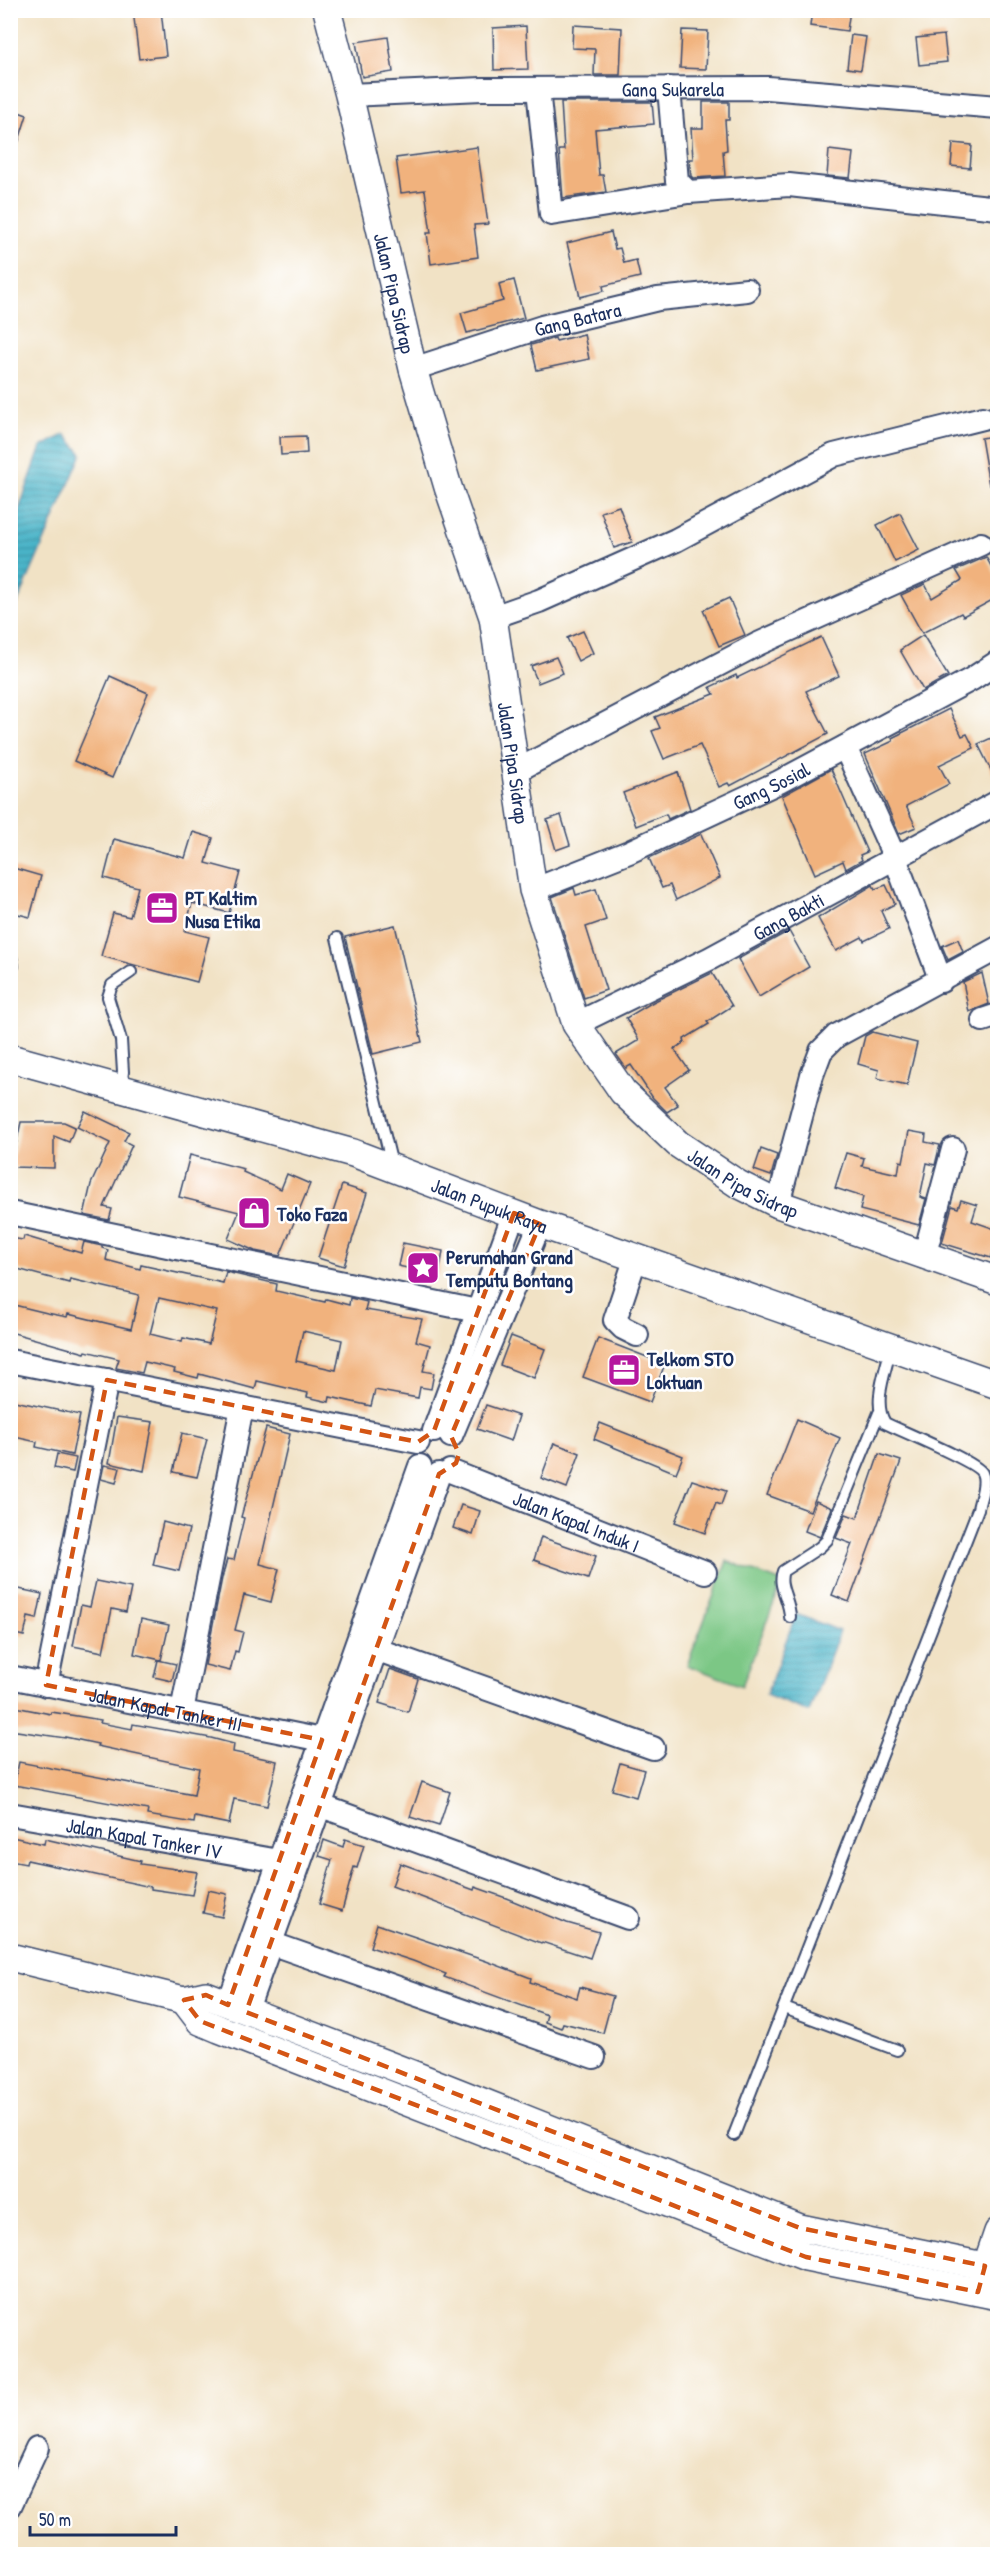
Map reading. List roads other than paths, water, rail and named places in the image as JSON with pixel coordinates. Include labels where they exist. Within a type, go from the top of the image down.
[{"type":"street","name":"Jalan Pipa Sidrap","points":[[327,10],[413,369],[448,487],[493,617],[533,890],[576,1024],[623,1092],[678,1144],[738,1184],[778,1204],[998,1281]]},
{"type":"street","points":[[669,88],[677,181],[688,192]]},
{"type":"street","name":"Gang Sukarela","points":[[349,95],[538,89],[768,88],[998,106]]},
{"type":"street","points":[[538,89],[551,214],[688,192],[789,185],[998,208]]},
{"type":"street","name":"Gang Batara","points":[[413,369],[542,327],[658,299],[747,290]]},
{"type":"street","points":[[493,617],[539,600],[676,540],[834,455],[983,418]]},
{"type":"street","points":[[514,772],[758,644],[981,544]]},
{"type":"street","name":"Gang Sosial","points":[[533,890],[658,838],[779,782],[972,679],[998,662]]},
{"type":"street","points":[[845,747],[895,858],[941,981]]},
{"type":"street","name":"Gang Bakti","points":[[576,1024],[709,959],[998,802]]},
{"type":"street","points":[[778,1204],[812,1075],[821,1051],[836,1036],[998,948]]},
{"type":"street","name":"Jalan Pupuk Raya","points":[[10,1058],[353,1153],[540,1224],[998,1384]]},
{"type":"street","points":[[924,1257],[953,1149]]},
{"type":"street","points":[[434,1436],[514,1213]]},
{"type":"street","points":[[10,1214],[477,1311]]},
{"type":"street","points":[[436,1470],[415,1454],[434,1436],[540,1224]]},
{"type":"street","points":[[636,1257],[615,1320],[623,1329],[638,1335]]},
{"type":"street","points":[[10,1361],[242,1407],[434,1436],[457,1444],[459,1454],[456,1463],[436,1470],[366,1646],[237,2008]]},
{"type":"street","points":[[46,1684],[107,1380]]},
{"type":"street","points":[[182,1711],[242,1407]]},
{"type":"street","name":"Jalan Kapal Induk I","points":[[436,1470],[705,1572]]},
{"type":"street","points":[[261,1940],[279,1861],[310,1802],[322,1740],[366,1646]]},
{"type":"street","points":[[366,1646],[653,1748]]},
{"type":"street","name":"Jalan Kapal Tanker III","points":[[10,1677],[322,1740]]},
{"type":"street","points":[[310,1802],[628,1918]]},
{"type":"street","name":"Jalan Kapal Tanker IV","points":[[10,1814],[279,1861]]},
{"type":"street","points":[[261,1940],[594,2058]]},
{"type":"street","points":[[10,1957],[184,2000],[206,1995],[800,2228],[991,2267]]},
{"type":"street","points":[[184,2000],[200,2021],[806,2257],[988,2294],[998,2232]]},
{"type":"street","points":[[402,2099],[412,2074]]},
{"type":"street","points":[[11,2504],[37,2448]]},
{"type":"lane","points":[[337,938],[393,1168]]},
{"type":"lane","points":[[10,952],[13,966],[10,973]]},
{"type":"lane","points":[[120,1089],[123,1072],[120,1040],[108,997],[112,985],[131,972]]},
{"type":"lane","points":[[790,1617],[790,1604],[782,1590],[783,1571],[827,1540],[879,1413],[891,1347]]},
{"type":"lane","points":[[735,2135],[973,1521],[985,1480],[981,1470],[964,1459],[885,1423],[879,1413]]},
{"type":"lane","points":[[784,2008],[897,2050]]},
{"type":"water","points":[[65,434],[82,454],[11,618],[11,532],[41,447]]},
{"type":"water","points":[[796,1614],[840,1631],[809,1712],[766,1695]]},
{"type":"place","name":"PT Kaltim Nusa Etika","points":[[162,908]]},
{"type":"place","name":"Toko Faza","points":[[254,1213]]},
{"type":"place","name":"Perumahan Grand Temputu Bontang","points":[[423,1268]]},
{"type":"place","name":"Telkom STO Loktuan","points":[[624,1370]]}]
